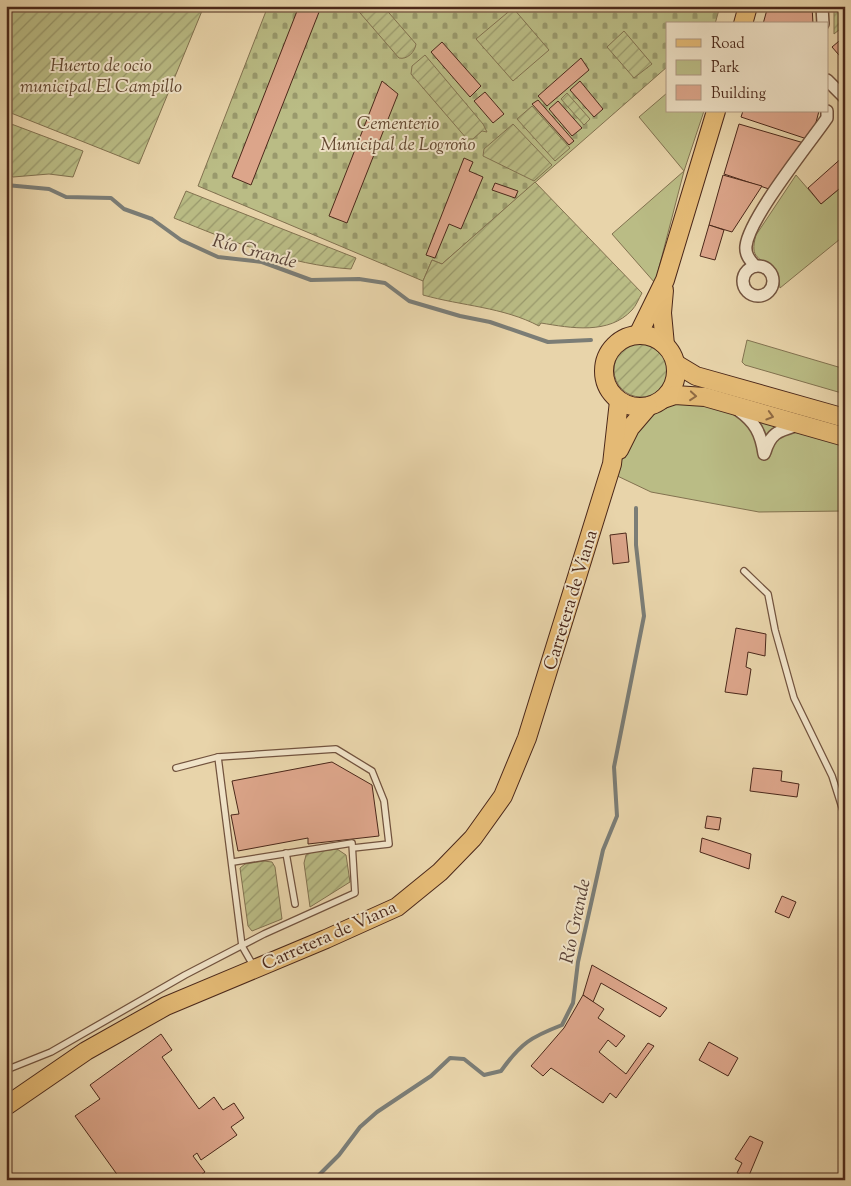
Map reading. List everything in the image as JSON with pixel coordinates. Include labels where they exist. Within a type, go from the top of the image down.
[{"type":"main road","points":[[744,22],[748,6]]},
{"type":"main road","points":[[638,335],[665,280],[716,112]]},
{"type":"main road","points":[[665,280],[662,313],[665,345],[676,364],[696,376],[845,418]]},
{"type":"main road","points":[[665,345],[648,336],[638,335],[626,337],[617,343],[604,362],[603,373],[611,394],[628,406],[656,403],[675,394],[705,397],[845,437]]},
{"type":"main road","points":[[656,403],[674,383],[676,364]]},
{"type":"main road","name":"Carretera de Viana","points":[[612,464],[619,401]]},
{"type":"main road","name":"Carretera de Viana","points":[[6,1106],[86,1051],[166,1006],[397,907],[440,872],[473,838],[502,796],[527,738],[612,464],[630,428],[656,403]]},
{"type":"street","points":[[822,6],[823,22]]},
{"type":"street","points":[[828,81],[845,98]]},
{"type":"street","points":[[755,266],[748,258],[746,246],[754,224],[828,118],[827,112]]},
{"type":"street","points":[[728,403],[756,426],[762,438],[764,454],[769,438],[781,430],[801,424]]},
{"type":"lane","points":[[744,571],[768,594],[775,630],[794,698],[832,776],[845,816]]},
{"type":"lane","points":[[176,768],[218,757],[336,749],[372,771],[384,801],[389,844],[352,848]]},
{"type":"lane","points":[[218,757],[233,862],[242,946],[255,968]]},
{"type":"lane","points":[[6,1070],[51,1052],[185,975],[355,893],[352,843],[233,862]]},
{"type":"lane","points":[[286,853],[295,904]]},
{"type":"green space","name":"Huerto de ocio municipal El Campillo","points":[[6,6],[204,6],[139,164],[6,111]]},
{"type":"green space","name":"Cementerio Municipal de Logroño","points":[[268,6],[720,6],[716,22],[666,22],[666,68],[442,264],[432,260],[423,281],[198,186]]},
{"type":"green space","points":[[354,6],[383,6],[416,44],[408,57],[399,58]]},
{"type":"green space","points":[[834,6],[845,6],[845,25],[834,34]]},
{"type":"green space","points":[[513,8],[549,50],[513,81],[476,39]]},
{"type":"green space","points":[[624,31],[652,64],[634,78],[607,47]]},
{"type":"green space","points":[[425,55],[483,124],[487,132],[482,131],[473,139],[467,139],[411,74],[412,66]]},
{"type":"green space","points":[[567,93],[590,119],[584,125],[561,99]]},
{"type":"green space","points":[[666,94],[666,112],[704,112],[684,171],[639,117]]},
{"type":"green space","points":[[532,106],[570,148],[555,161],[517,119]]},
{"type":"green space","points":[[6,122],[83,151],[73,177],[49,174],[13,177],[6,172]]},
{"type":"green space","points":[[513,124],[552,165],[534,181],[483,156],[484,149]]},
{"type":"green space","points":[[684,171],[655,283],[612,234]]},
{"type":"green space","points":[[796,175],[821,204],[845,184],[845,235],[780,288],[775,272],[757,257],[754,243],[756,235]]},
{"type":"green space","points":[[535,182],[642,293],[633,308],[623,318],[612,323],[589,328],[541,323],[539,326],[497,311],[423,295],[423,281],[432,260],[442,264]]},
{"type":"green space","points":[[186,191],[356,258],[351,269],[305,263],[261,251],[195,227],[174,218]]},
{"type":"green space","points":[[747,340],[845,369],[845,394],[745,365],[742,362]]},
{"type":"green space","points":[[636,343],[646,343],[656,347],[664,355],[668,370],[664,385],[656,393],[646,397],[636,397],[626,393],[618,385],[614,375],[614,365],[618,355],[626,347]]},
{"type":"green space","points":[[675,395],[845,437],[845,511],[759,512],[651,492],[609,472],[657,404]]},
{"type":"green space","points":[[337,849],[346,855],[350,882],[310,907],[304,863],[306,855],[312,852]]},
{"type":"green space","points":[[264,861],[272,862],[275,867],[282,919],[252,931],[248,926],[240,868],[245,864]]},
{"type":"building","points":[[299,6],[321,7],[251,185],[232,177]]},
{"type":"building","points":[[768,6],[812,6],[813,22],[764,22]]},
{"type":"building","points":[[845,36],[845,62],[832,47]]},
{"type":"building","points":[[442,42],[481,86],[470,97],[431,52]]},
{"type":"building","points":[[581,58],[589,70],[547,106],[538,96]]},
{"type":"building","points":[[382,81],[398,94],[347,223],[329,216]]},
{"type":"building","points":[[580,81],[603,109],[594,117],[570,90]]},
{"type":"building","points":[[485,92],[504,114],[493,123],[474,101]]},
{"type":"building","points":[[538,100],[574,141],[569,145],[532,104]]},
{"type":"building","points":[[558,101],[582,128],[572,136],[549,109]]},
{"type":"building","points":[[743,112],[819,112],[814,130],[807,139],[741,117]]},
{"type":"building","points":[[739,124],[804,143],[772,190],[724,174]]},
{"type":"building","points":[[845,155],[845,184],[821,204],[808,188]]},
{"type":"building","points":[[464,158],[473,162],[469,171],[483,177],[461,229],[449,224],[435,258],[426,255]]},
{"type":"building","points":[[723,175],[762,186],[732,232],[709,225]]},
{"type":"building","points":[[495,183],[518,191],[515,198],[492,190]]},
{"type":"building","points":[[709,225],[724,230],[715,260],[700,256]]},
{"type":"building","points":[[626,533],[629,562],[613,564],[610,535]]},
{"type":"building","points":[[736,628],[766,634],[765,656],[748,652],[746,667],[751,669],[747,695],[725,692]]},
{"type":"building","points":[[332,762],[372,785],[379,836],[308,844],[308,838],[238,851],[231,815],[239,814],[232,781]]},
{"type":"building","points":[[753,768],[782,771],[781,781],[799,784],[797,797],[750,791]]},
{"type":"building","points":[[707,816],[721,818],[719,830],[705,828]]},
{"type":"building","points":[[702,838],[751,854],[749,869],[700,852]]},
{"type":"building","points":[[782,896],[796,902],[789,918],[775,912]]},
{"type":"building","points":[[592,965],[667,1008],[660,1017],[601,983],[593,1002],[583,995]]},
{"type":"building","points":[[583,995],[604,1009],[598,1018],[625,1036],[616,1047],[608,1040],[599,1052],[626,1074],[648,1043],[654,1046],[616,1098],[610,1093],[603,1103],[551,1068],[543,1076],[531,1066],[564,1028]]},
{"type":"building","points":[[161,1034],[172,1050],[162,1057],[199,1109],[214,1097],[223,1110],[234,1103],[244,1118],[231,1127],[237,1135],[201,1160],[197,1153],[193,1156],[205,1172],[194,1180],[121,1180],[75,1116],[100,1099],[90,1085]]},
{"type":"building","points":[[709,1042],[738,1058],[728,1076],[699,1060]]},
{"type":"building","points":[[750,1136],[763,1142],[748,1178],[737,1173],[742,1163],[735,1159]]},
{"type":"waterway","name":"Río Grande","points":[[6,185],[49,189],[66,197],[111,198],[124,209],[152,219],[181,240],[218,257],[262,262],[311,280],[359,279],[385,283],[409,301],[460,316],[490,322],[548,342],[591,340]]},
{"type":"waterway","name":"Río Grande","points":[[314,1180],[339,1155],[360,1127],[377,1112],[431,1076],[450,1058],[464,1059],[484,1075],[501,1071],[527,1042],[542,1033],[562,1025],[573,1003],[578,962],[603,850],[617,816],[614,767],[644,616],[636,545],[636,508]]}]
